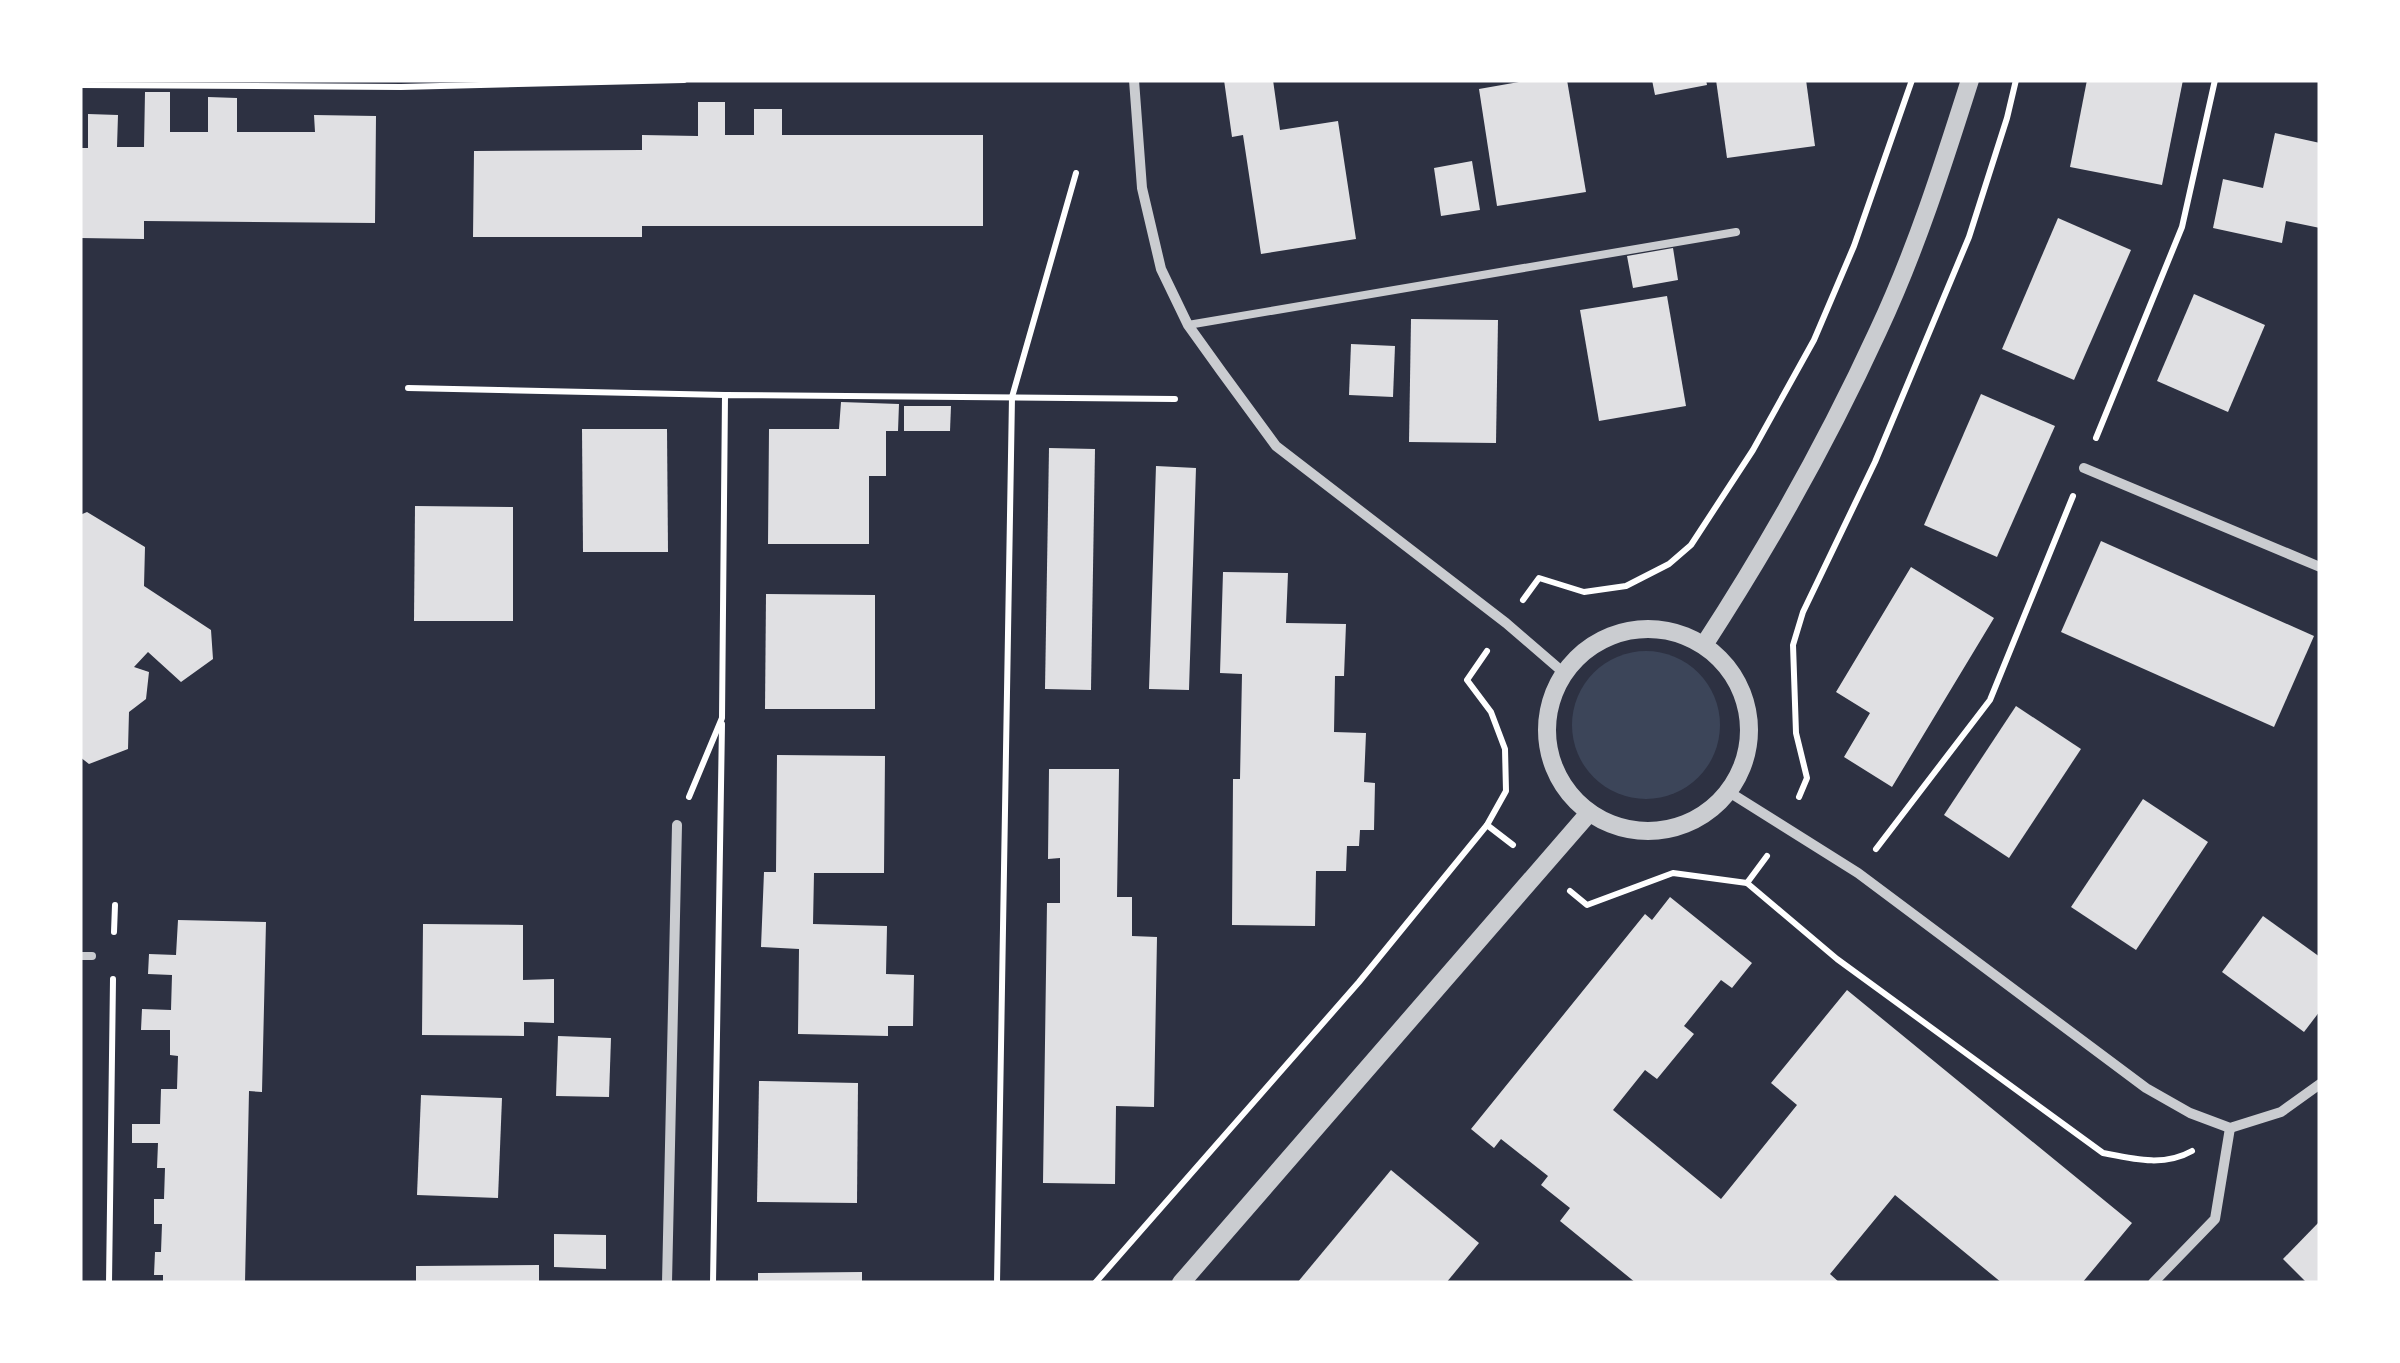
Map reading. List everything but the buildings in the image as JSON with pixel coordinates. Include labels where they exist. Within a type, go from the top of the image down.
[{"type":"street","points":[[1134,80],[1142,188],[1161,269],[1188,325],[1276,446],[1506,623],[1564,674]]},
{"type":"street","points":[[1704,644],[1746,580],[1818,452],[1879,329],[1929,206],[1970,80]]},
{"type":"street","points":[[2084,468],[2320,567]]},
{"type":"street","points":[[1644,629],[1675,632],[1704,644],[1728,667],[1744,697],[1749,730],[1744,762],[1729,792],[1706,814],[1678,827],[1648,832],[1617,827],[1590,813],[1567,790],[1553,764],[1548,732],[1551,701],[1564,674],[1586,650],[1613,635],[1644,629]]},
{"type":"street","points":[[1729,792],[1858,873],[2146,1088],[2190,1112],[2230,1128],[2281,1112],[2320,1084]]},
{"type":"street","points":[[1181,1283],[1590,813]]},
{"type":"street","points":[[668,1283],[678,824]]},
{"type":"street","points":[[2153,1283],[2215,1219],[2230,1128]]},
{"type":"lane","points":[[1188,325],[1736,232]]},
{"type":"lane","points":[[80,956],[92,956]]},
{"type":"path","points":[[80,84],[401,86],[684,80]]},
{"type":"path","points":[[1095,1283],[1359,982],[1487,825],[1506,791],[1505,748],[1491,712],[1467,680],[1539,578],[1584,592],[1626,586],[1669,564],[1691,545],[1752,450],[1814,340],[1854,246],[1912,80]]},
{"type":"path","points":[[1747,883],[1787,828],[1807,778],[1796,733],[1794,688],[1793,645],[1803,612],[1876,462],[1969,236],[2016,80]]},
{"type":"path","points":[[997,1283],[1012,397],[1076,173]]},
{"type":"path","points":[[408,388],[1175,399]]},
{"type":"path","points":[[713,1283],[725,394]]},
{"type":"path","points":[[678,824],[722,718]]},
{"type":"path","points":[[1487,825],[1587,905],[1673,873],[1747,883],[1837,958],[2103,1153],[2148,1162],[2183,1156],[2230,1128]]},
{"type":"path","points":[[114,938],[115,905]]},
{"type":"path","points":[[110,1283],[113,974]]},
{"type":"shaded area","points":[[1646,651],[1674,657],[1698,673],[1714,697],[1720,725],[1714,753],[1698,777],[1674,793],[1646,799],[1618,793],[1594,777],[1578,753],[1572,725],[1578,697],[1594,673],[1618,657]]}]
